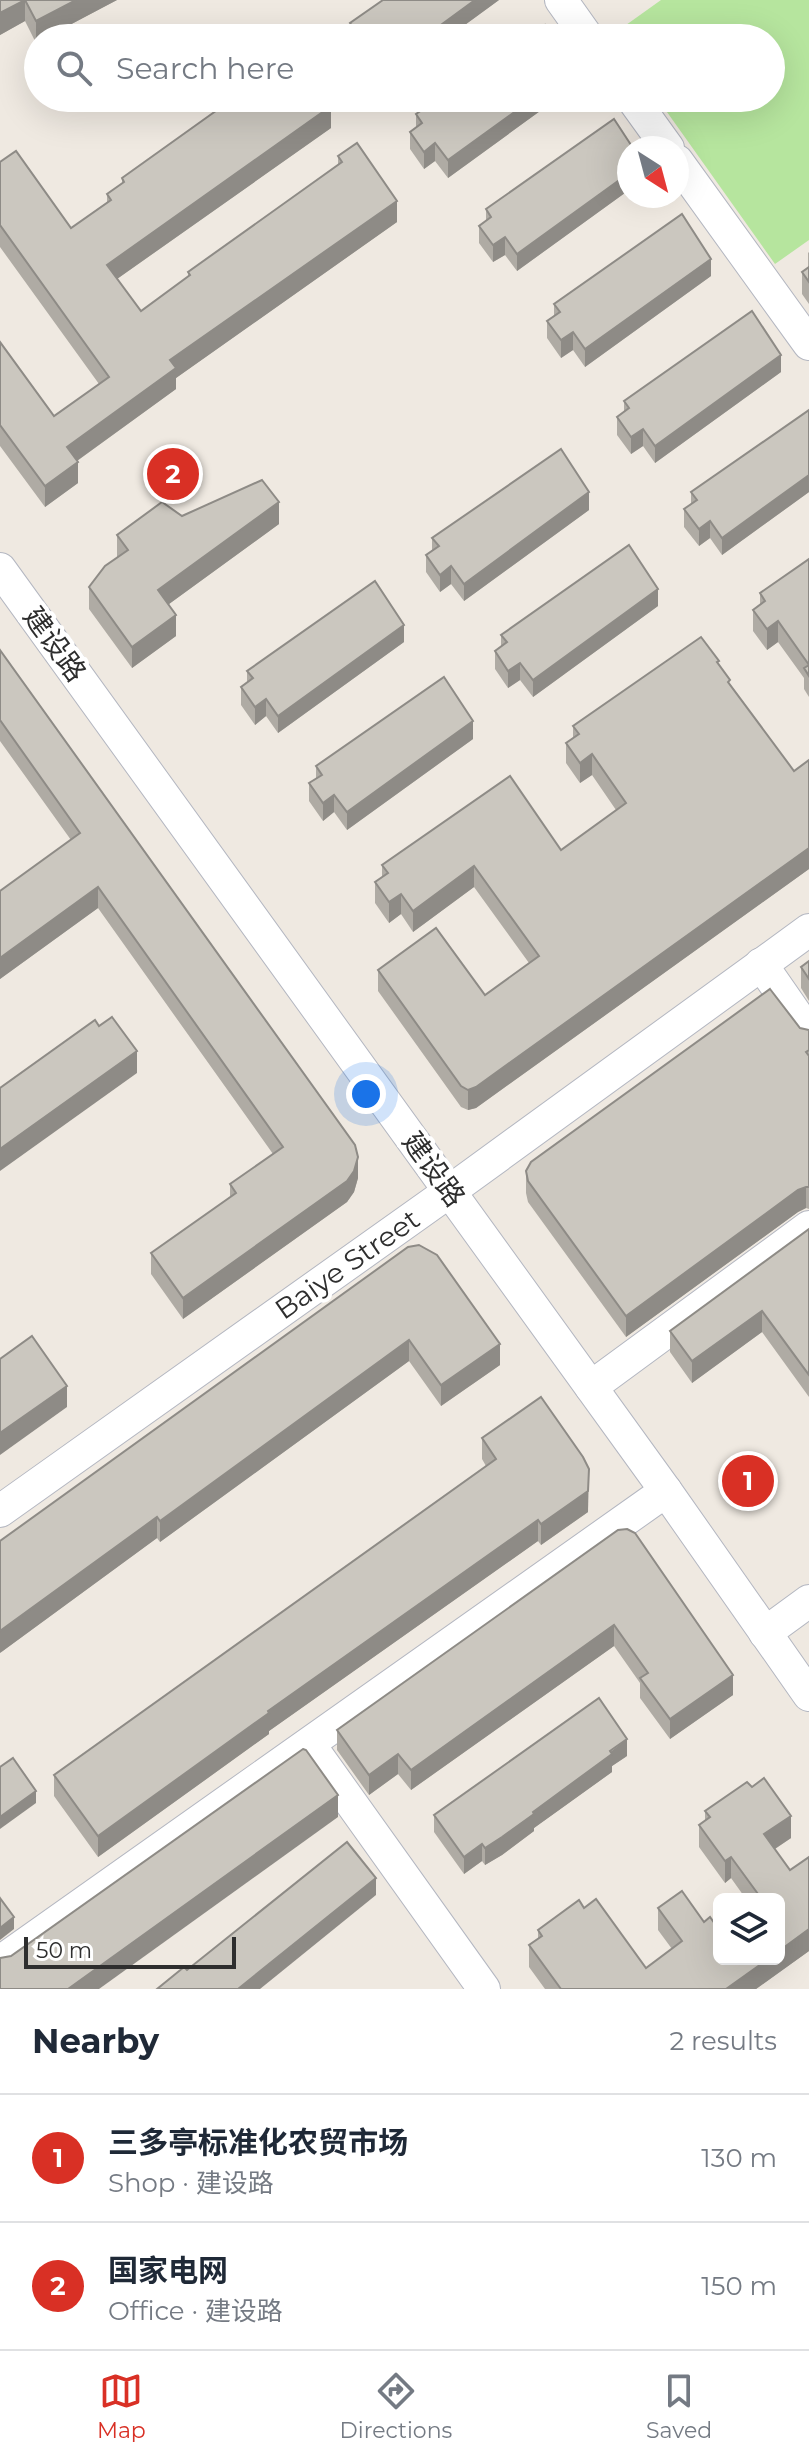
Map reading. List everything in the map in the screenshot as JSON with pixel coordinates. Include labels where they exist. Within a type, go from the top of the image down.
[{"type":"street","points":[[561,0],[578,24]]},
{"type":"street","points":[[642,112],[659,136]]},
{"type":"street","points":[[689,178],[809,344]]},
{"type":"street","name":"建设路","points":[[0,569],[666,1491],[809,1695]]},
{"type":"street","name":"Baiye Street","points":[[0,1511],[450,1191],[809,930]]},
{"type":"street","points":[[761,964],[809,1033]]},
{"type":"street","points":[[591,1387],[809,1227]]},
{"type":"street","points":[[0,1962],[666,1491]]},
{"type":"street","points":[[765,1633],[809,1601]]},
{"type":"street","points":[[309,1744],[484,1989]]},
{"type":"green space","points":[[661,0],[809,0],[809,240],[775,264],[689,143],[689,136],[684,136],[667,112],[785,112],[785,24],[627,24]]},
{"type":"building","points":[[0,0],[25,0],[0,13]]},
{"type":"building","points":[[25,0],[76,0],[36,21]]},
{"type":"building","points":[[383,0],[475,0],[442,24],[350,23]]},
{"type":"building","points":[[214,112],[323,112],[107,265],[141,311],[190,275],[188,272],[342,162],[338,156],[357,143],[397,201],[170,360],[176,368],[67,447],[78,462],[45,486],[0,425],[0,342],[54,416],[109,377],[0,225],[0,162],[16,151],[71,228],[111,200],[107,194],[124,182],[122,178]]},
{"type":"building","points":[[515,112],[448,160],[435,143],[424,152],[410,132],[422,123],[416,114]]},
{"type":"building","points":[[614,119],[625,136],[617,136],[617,182],[517,254],[505,237],[493,245],[479,226],[491,217],[486,209]]},
{"type":"building","points":[[682,214],[711,259],[585,349],[573,332],[561,340],[547,321],[560,312],[554,304]]},
{"type":"building","points":[[809,267],[809,282],[802,272]]},
{"type":"building","points":[[752,311],[781,355],[655,446],[643,429],[631,437],[617,417],[629,408],[624,401]]},
{"type":"building","points":[[809,410],[809,475],[722,538],[710,521],[699,529],[684,509],[697,500],[691,492]]},
{"type":"building","points":[[561,449],[589,492],[464,584],[451,566],[440,575],[426,555],[439,546],[432,538]]},
{"type":"building","points":[[262,480],[279,502],[158,590],[176,615],[132,647],[89,587],[105,566],[128,550],[117,535],[162,502],[182,516]]},
{"type":"building","points":[[629,545],[658,589],[533,680],[520,663],[508,671],[495,651],[507,642],[501,635]]},
{"type":"building","points":[[809,559],[809,665],[778,621],[767,629],[753,610],[765,601],[760,593]]},
{"type":"building","points":[[375,581],[404,625],[278,716],[266,699],[255,707],[241,687],[253,678],[247,671]]},
{"type":"building","points":[[701,637],[719,661],[730,680],[728,682],[794,771],[809,760],[809,848],[468,1090],[461,1086],[378,970],[436,928],[485,995],[539,956],[474,866],[413,911],[401,894],[389,902],[375,882],[388,873],[382,865],[510,776],[561,850],[626,803],[592,754],[580,763],[566,743],[579,734],[573,726]]},
{"type":"building","points":[[0,650],[355,1145],[358,1157],[347,1181],[183,1298],[151,1253],[236,1193],[230,1184],[283,1147],[98,887],[0,958],[0,891],[80,833],[0,720]]},
{"type":"building","points":[[444,677],[473,721],[347,812],[334,795],[323,803],[309,783],[322,775],[316,766]]},
{"type":"building","points":[[809,961],[809,979],[801,967]]},
{"type":"building","points":[[770,989],[800,1028],[809,1030],[809,1050],[806,1052],[809,1056],[809,1187],[798,1190],[626,1316],[528,1181],[526,1171],[531,1162]]},
{"type":"building","points":[[112,1017],[137,1051],[0,1149],[0,1088],[95,1020],[99,1026]]},
{"type":"building","points":[[809,1229],[809,1375],[762,1311],[692,1361],[670,1331]]},
{"type":"building","points":[[419,1245],[437,1255],[500,1344],[441,1385],[409,1340],[160,1521],[157,1517],[0,1631],[0,1541],[408,1247]]},
{"type":"building","points":[[32,1336],[67,1386],[0,1433],[0,1359]]},
{"type":"building","points":[[541,1397],[589,1469],[588,1491],[541,1524],[538,1520],[98,1836],[54,1775],[496,1459],[482,1438]]},
{"type":"building","points":[[627,1529],[635,1533],[733,1675],[670,1719],[640,1678],[648,1673],[614,1625],[411,1770],[398,1754],[369,1775],[337,1730],[618,1530]]},
{"type":"building","points":[[599,1698],[627,1739],[534,1814],[485,1848],[482,1844],[464,1857],[434,1815]]},
{"type":"building","points":[[303,1749],[338,1795],[68,1989],[0,1989],[0,1958],[11,1956]]},
{"type":"building","points":[[13,1758],[36,1791],[0,1817],[0,1767]]},
{"type":"building","points":[[764,1778],[791,1816],[764,1834],[790,1870],[809,1857],[809,1929],[785,1947],[785,1893],[757,1893],[731,1857],[725,1861],[699,1825],[710,1817],[705,1811],[747,1782],[752,1787]]},
{"type":"building","points":[[347,1842],[376,1878],[238,1989],[157,1989],[184,1967],[187,1970]]},
{"type":"building","points":[[682,1891],[704,1922],[710,1917],[713,1921],[713,1965],[760,1965],[726,1989],[561,1989],[529,1945],[542,1936],[538,1930],[579,1900],[584,1908],[596,1899],[646,1968],[682,1941],[658,1908]]},
{"type":"building","points":[[0,1898],[14,1917],[0,1928]]},
{"type":"place","name":"国家电网","points":[[173,474]]},
{"type":"place","name":"三多亭标准化农贸市场","points":[[748,1481]]}]
